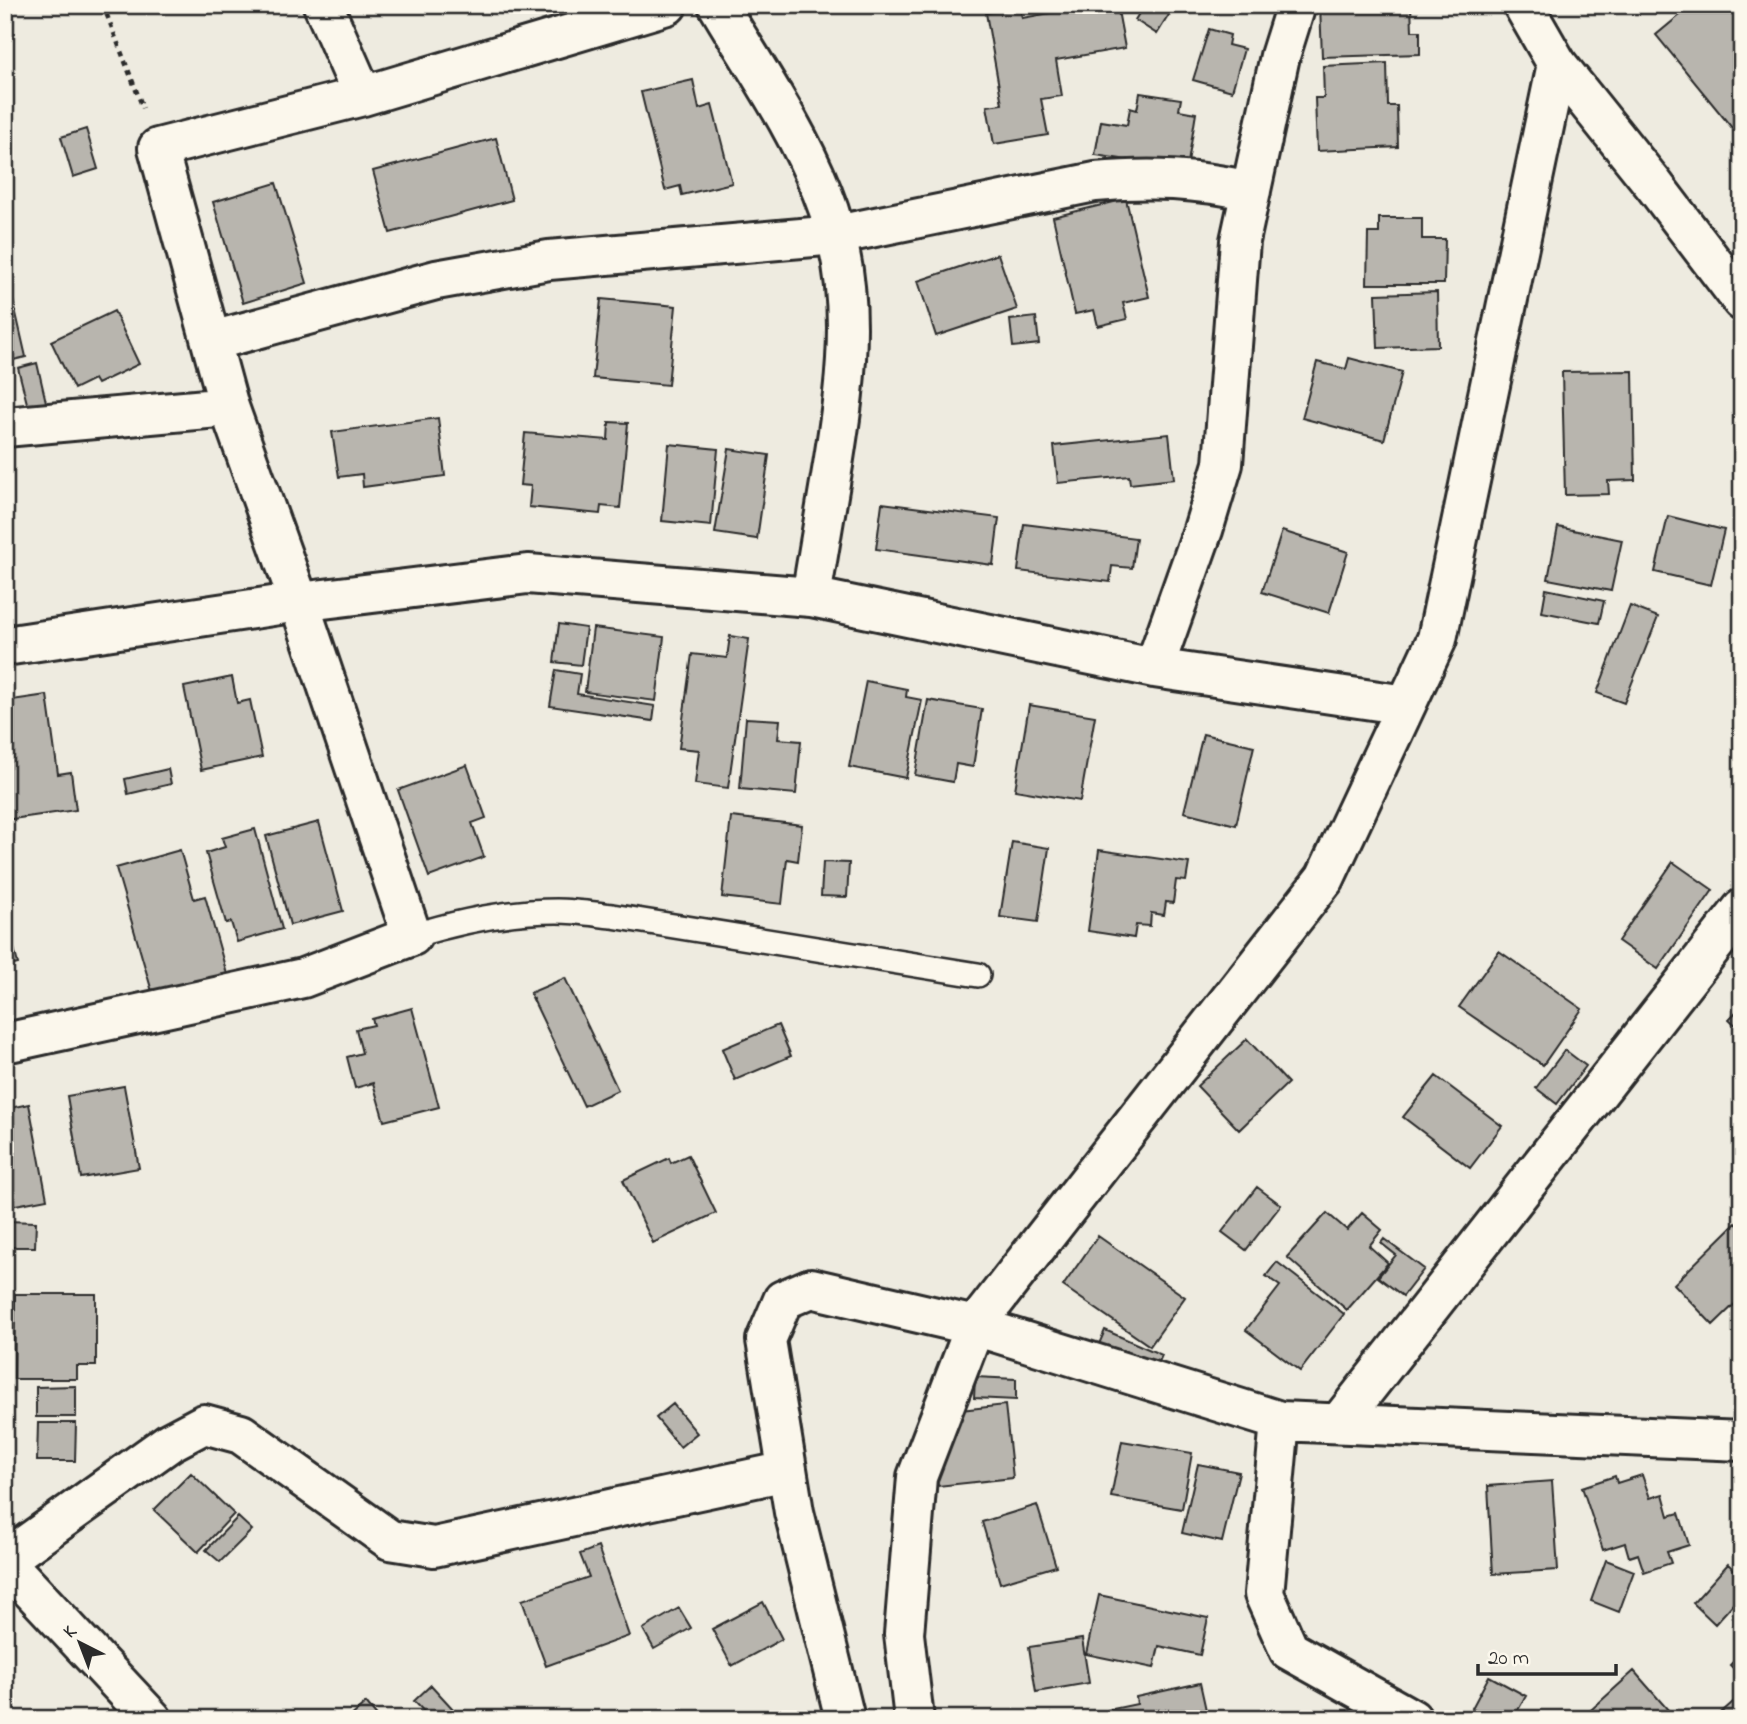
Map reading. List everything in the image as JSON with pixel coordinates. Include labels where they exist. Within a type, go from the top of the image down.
[{"type":"street","points":[[323,5],[363,96]]},
{"type":"street","points":[[5,1043],[303,978],[412,936],[299,602],[229,407],[158,148],[363,96],[667,5]]},
{"type":"street","points":[[718,5],[806,155],[823,193],[836,235],[845,284],[849,339],[844,394],[811,597]]},
{"type":"street","points":[[1154,668],[1203,530],[1223,464],[1240,240],[1279,56],[1296,5]]},
{"type":"street","points":[[1522,5],[1557,64],[1742,301]]},
{"type":"street","points":[[914,1719],[904,1634],[917,1477],[975,1326],[1325,878],[1437,639],[1557,64]]},
{"type":"street","points":[[212,341],[436,280],[536,262],[836,235],[1095,182],[1176,178],[1251,191]]},
{"type":"street","points":[[5,427],[229,407]]},
{"type":"street","points":[[5,646],[299,602],[528,573],[811,597],[1154,668],[1406,705]]},
{"type":"street","points":[[1339,1423],[1742,909]]},
{"type":"street","points":[[845,1719],[794,1512],[765,1340],[783,1300],[811,1288],[975,1326],[1280,1421],[1736,1446]]},
{"type":"street","points":[[1280,1421],[1264,1594],[1289,1650],[1412,1719]]},
{"type":"street","points":[[152,1719],[5,1561],[170,1442],[204,1424],[242,1434],[390,1540],[434,1547],[788,1471]]},
{"type":"lane","points":[[412,936],[458,922],[506,914],[559,911],[612,916],[978,975]]},
{"type":"path","points":[[103,5],[158,148]]},
{"type":"building","points":[[1077,5],[1117,5],[1125,48],[1056,60],[1062,96],[1041,99],[1048,135],[994,144],[987,106],[1002,104],[986,13],[1020,8],[1022,18],[1078,8]]},
{"type":"building","points":[[1144,5],[1175,5],[1157,34],[1135,20]]},
{"type":"building","points":[[1320,5],[1411,5],[1412,31],[1420,31],[1420,54],[1322,57]]},
{"type":"building","points":[[1692,5],[1742,5],[1742,130],[1737,134],[1656,35]]},
{"type":"building","points":[[1209,29],[1230,35],[1228,45],[1244,49],[1232,91],[1193,80]]},
{"type":"building","points":[[1387,63],[1388,106],[1397,106],[1398,147],[1317,151],[1315,98],[1324,98],[1323,66]]},
{"type":"building","points":[[693,80],[699,109],[712,105],[732,183],[682,195],[680,186],[665,190],[641,92]]},
{"type":"building","points":[[1140,93],[1181,99],[1179,110],[1196,113],[1187,169],[1095,155],[1101,121],[1127,125],[1130,108],[1137,110]]},
{"type":"building","points":[[86,129],[98,169],[73,177],[61,137]]},
{"type":"building","points":[[496,138],[512,200],[390,233],[373,171]]},
{"type":"building","points":[[276,183],[307,283],[243,303],[213,202]]},
{"type":"building","points":[[1126,199],[1149,297],[1123,303],[1127,319],[1098,326],[1094,310],[1075,314],[1053,217]]},
{"type":"building","points":[[1379,218],[1422,218],[1422,239],[1445,239],[1444,284],[1367,284],[1368,233],[1379,233]]},
{"type":"building","points":[[998,254],[1017,309],[936,336],[918,281]]},
{"type":"building","points":[[10,287],[26,357],[5,362],[5,288]]},
{"type":"building","points":[[1437,292],[1438,346],[1378,348],[1376,294]]},
{"type":"building","points":[[601,299],[676,306],[668,385],[593,378]]},
{"type":"building","points":[[114,311],[139,364],[97,384],[94,379],[74,389],[51,341]]},
{"type":"building","points":[[1036,317],[1039,344],[1013,347],[1010,320]]},
{"type":"building","points":[[1349,358],[1402,372],[1384,440],[1302,418],[1317,362],[1346,369]]},
{"type":"building","points":[[37,363],[49,415],[31,419],[18,368]]},
{"type":"building","points":[[1633,371],[1635,480],[1608,481],[1609,494],[1565,495],[1562,372]]},
{"type":"building","points":[[438,418],[445,476],[363,487],[362,474],[339,477],[332,432]]},
{"type":"building","points":[[609,422],[628,423],[620,508],[601,506],[600,514],[529,507],[531,486],[520,485],[525,433],[608,440]]},
{"type":"building","points":[[1169,434],[1174,479],[1130,484],[1129,476],[1058,483],[1054,446]]},
{"type":"building","points":[[669,444],[718,449],[711,526],[662,521]]},
{"type":"building","points":[[729,449],[769,455],[757,539],[715,533]]},
{"type":"building","points":[[882,503],[999,518],[993,565],[876,549]]},
{"type":"building","points":[[1668,516],[1724,530],[1711,585],[1655,572]]},
{"type":"building","points":[[1024,524],[1136,538],[1132,568],[1112,566],[1110,582],[1018,571]]},
{"type":"building","points":[[1558,527],[1622,540],[1611,591],[1548,579]]},
{"type":"building","points":[[1282,531],[1348,552],[1329,613],[1262,592]]},
{"type":"building","points":[[1546,589],[1604,601],[1599,623],[1542,612]]},
{"type":"building","points":[[1630,606],[1658,617],[1624,703],[1597,693]]},
{"type":"building","points":[[559,624],[586,628],[581,665],[554,662]]},
{"type":"building","points":[[593,628],[664,637],[656,701],[585,692]]},
{"type":"building","points":[[730,636],[749,639],[728,788],[695,784],[699,750],[679,748],[692,654],[727,658]]},
{"type":"building","points":[[556,670],[580,674],[577,694],[655,706],[653,721],[550,706]]},
{"type":"building","points":[[232,677],[237,703],[250,700],[262,757],[201,770],[184,687]]},
{"type":"building","points":[[866,681],[907,689],[906,697],[922,700],[906,778],[849,767]]},
{"type":"building","points":[[47,695],[58,774],[71,772],[76,810],[5,820],[5,701]]},
{"type":"building","points":[[928,700],[982,709],[973,767],[956,764],[953,782],[915,775]]},
{"type":"building","points":[[1029,705],[1095,716],[1080,801],[1015,790]]},
{"type":"building","points":[[746,718],[780,720],[778,739],[801,741],[796,794],[740,789]]},
{"type":"building","points":[[1203,734],[1254,746],[1236,825],[1184,812]]},
{"type":"building","points":[[467,765],[486,818],[472,823],[484,857],[429,877],[398,790]]},
{"type":"building","points":[[168,769],[171,784],[128,794],[125,779]]},
{"type":"building","points":[[731,817],[802,825],[798,861],[787,859],[782,904],[722,897]]},
{"type":"building","points":[[319,822],[343,911],[290,925],[266,836]]},
{"type":"building","points":[[255,829],[282,929],[237,942],[231,922],[226,923],[206,853],[225,847],[222,838]]},
{"type":"building","points":[[1012,842],[1049,848],[1038,922],[1000,917]]},
{"type":"building","points":[[180,850],[194,899],[205,896],[227,974],[153,995],[116,868]]},
{"type":"building","points":[[1099,850],[1189,863],[1186,881],[1176,880],[1173,903],[1166,902],[1164,915],[1151,913],[1150,926],[1136,925],[1134,938],[1088,931]]},
{"type":"building","points":[[823,862],[849,863],[847,897],[821,896]]},
{"type":"building","points":[[1673,862],[1713,890],[1658,969],[1618,941]]},
{"type":"building","points":[[5,913],[18,964],[5,967]]},
{"type":"building","points":[[1499,951],[1582,1009],[1543,1065],[1459,1007]]},
{"type":"building","points":[[5,978],[10,997],[5,999]]},
{"type":"building","points":[[565,978],[618,1090],[584,1106],[530,993]]},
{"type":"building","points":[[1742,1006],[1742,1031],[1729,1019]]},
{"type":"building","points":[[412,1008],[439,1107],[384,1121],[373,1083],[355,1088],[347,1057],[362,1053],[356,1029],[374,1025],[372,1019]]},
{"type":"building","points":[[778,1025],[791,1056],[735,1080],[722,1049]]},
{"type":"building","points":[[1247,1039],[1288,1083],[1239,1130],[1197,1086]]},
{"type":"building","points":[[1565,1050],[1586,1066],[1557,1104],[1536,1088]]},
{"type":"building","points":[[1436,1076],[1502,1126],[1470,1168],[1403,1117]]},
{"type":"building","points":[[124,1086],[139,1168],[81,1178],[67,1096]]},
{"type":"building","points":[[29,1104],[47,1199],[5,1207],[5,1109]]},
{"type":"building","points":[[688,1155],[716,1213],[653,1243],[623,1180],[669,1158],[671,1163]]},
{"type":"building","points":[[1257,1187],[1281,1205],[1246,1250],[1222,1232]]},
{"type":"building","points":[[1327,1213],[1347,1230],[1362,1213],[1382,1230],[1369,1246],[1388,1263],[1347,1310],[1287,1257]]},
{"type":"building","points":[[5,1221],[36,1222],[35,1247],[5,1247]]},
{"type":"building","points":[[1736,1223],[1742,1229],[1742,1297],[1713,1325],[1674,1284]]},
{"type":"building","points":[[1098,1236],[1185,1297],[1150,1346],[1063,1286]]},
{"type":"building","points":[[1384,1239],[1424,1269],[1403,1296],[1378,1277],[1396,1255],[1381,1243]]},
{"type":"building","points":[[1277,1262],[1344,1314],[1300,1371],[1246,1330],[1280,1286],[1266,1276]]},
{"type":"building","points":[[15,1294],[96,1294],[96,1366],[77,1366],[77,1379],[14,1379]]},
{"type":"building","points":[[1105,1330],[1162,1355],[1153,1376],[1096,1351]]},
{"type":"building","points":[[975,1377],[1016,1379],[1016,1400],[974,1398]]},
{"type":"building","points":[[76,1386],[76,1417],[36,1417],[36,1387]]},
{"type":"building","points":[[673,1404],[697,1433],[680,1447],[656,1418]]},
{"type":"building","points":[[1005,1405],[1013,1478],[938,1486],[935,1455],[948,1453],[943,1412]]},
{"type":"building","points":[[38,1423],[76,1423],[75,1461],[37,1461]]},
{"type":"building","points":[[1122,1441],[1192,1453],[1182,1509],[1111,1497]]},
{"type":"building","points":[[1198,1464],[1239,1472],[1222,1542],[1182,1533]]},
{"type":"building","points":[[191,1473],[234,1514],[198,1552],[154,1510]]},
{"type":"building","points":[[1642,1475],[1650,1498],[1663,1494],[1669,1516],[1679,1513],[1689,1545],[1667,1552],[1671,1563],[1644,1572],[1638,1554],[1629,1557],[1625,1543],[1603,1550],[1582,1487],[1615,1476],[1617,1483]]},
{"type":"building","points":[[1552,1481],[1558,1570],[1493,1574],[1488,1486]]},
{"type":"building","points":[[1037,1505],[1056,1566],[1000,1583],[982,1522]]},
{"type":"building","points":[[238,1517],[252,1530],[220,1562],[206,1550]]},
{"type":"building","points":[[598,1547],[629,1636],[546,1666],[522,1600],[589,1577],[580,1554]]},
{"type":"building","points":[[1606,1560],[1634,1571],[1619,1612],[1591,1601]]},
{"type":"building","points":[[1728,1564],[1742,1577],[1742,1594],[1715,1624],[1693,1603]]},
{"type":"building","points":[[1099,1595],[1208,1618],[1200,1655],[1159,1646],[1154,1668],[1086,1654]]},
{"type":"building","points":[[763,1602],[782,1639],[732,1666],[712,1629]]},
{"type":"building","points":[[679,1608],[691,1628],[654,1649],[643,1629]]},
{"type":"building","points":[[1082,1639],[1089,1683],[1036,1692],[1029,1647]]},
{"type":"building","points":[[1742,1653],[1742,1677],[1730,1665]]},
{"type":"building","points":[[1634,1671],[1669,1711],[1661,1719],[1581,1719]]},
{"type":"building","points":[[1489,1676],[1526,1696],[1513,1719],[1492,1719],[1472,1708]]},
{"type":"building","points":[[1200,1683],[1208,1719],[1109,1719],[1108,1710],[1137,1704],[1136,1697]]},
{"type":"building","points":[[431,1685],[454,1710],[444,1719],[431,1719],[414,1701]]},
{"type":"building","points":[[1742,1694],[1742,1719],[1714,1719]]},
{"type":"building","points":[[366,1703],[379,1719],[348,1719]]}]
